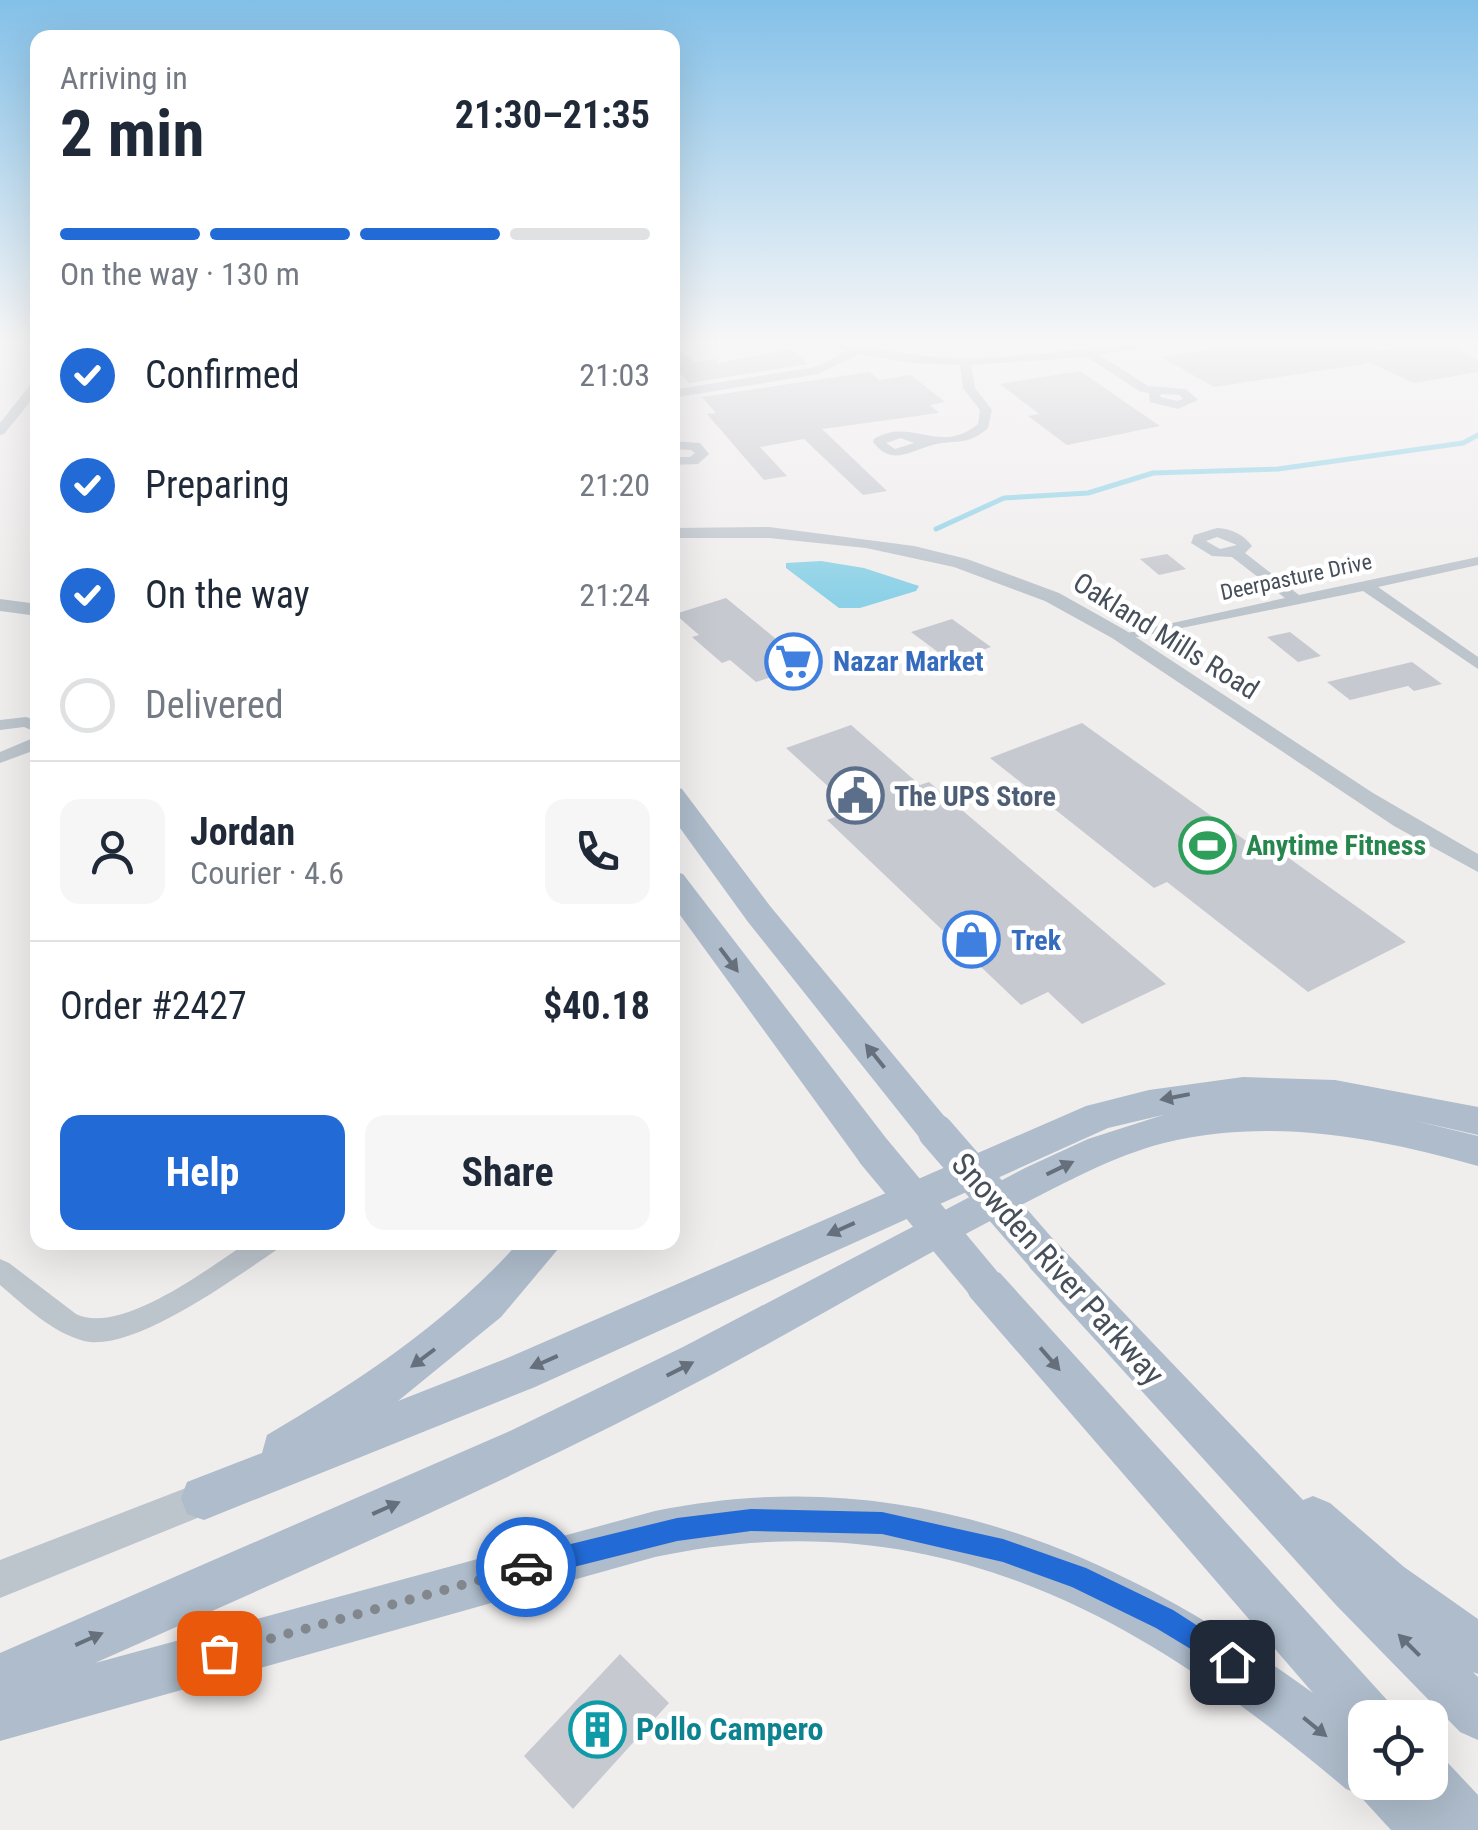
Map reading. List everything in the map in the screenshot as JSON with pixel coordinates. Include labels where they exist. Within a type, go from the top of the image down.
[{"type":"main road","name":"Snowden River Parkway","points":[[680,806],[759,914],[936,1132],[1044,1256],[1162,1386],[1478,1714]]},
{"type":"main road","points":[[680,892],[875,1153],[985,1286],[1352,1700]]},
{"type":"main road","points":[[204,1498],[520,1373],[1099,1116],[1190,1094],[1278,1088],[1377,1097],[1478,1122]]},
{"type":"main road","points":[[0,1679],[551,1434],[698,1360],[879,1258],[1089,1153],[1163,1129],[1208,1120],[1269,1116],[1328,1118],[1381,1126],[1478,1151]]},
{"type":"main road","points":[[204,1498],[362,1402],[424,1358],[511,1283],[538,1250]]},
{"type":"main road","points":[[1162,1386],[1387,1584],[1478,1649]]},
{"type":"main road","points":[[0,1715],[597,1548],[677,1530],[751,1520],[808,1520],[882,1523],[1003,1550],[1077,1577],[1164,1619],[1232,1662],[1348,1756]]},
{"type":"main road","points":[[1399,1800],[1432,1830]]},
{"type":"main road","points":[[1446,1800],[1473,1830]]},
{"type":"street","points":[[922,444],[961,440],[976,429]]},
{"type":"street","points":[[680,445],[695,446],[702,454],[692,461],[680,462]]},
{"type":"street","name":"Oakland Mills Road","points":[[680,532],[796,534],[917,552],[986,572],[1053,598],[1124,638],[1478,864]]},
{"type":"street","points":[[1236,553],[1296,600]]},
{"type":"street","name":"Deerpasture Drive","points":[[1124,638],[1478,562]]},
{"type":"street","points":[[1365,585],[1478,664]]},
{"type":"street","points":[[0,605],[30,609]]},
{"type":"street","points":[[0,724],[30,720]]},
{"type":"street","points":[[0,758],[30,751]]},
{"type":"street","points":[[0,1270],[72,1325],[90,1331],[113,1330],[153,1313],[256,1250]]},
{"type":"street","points":[[0,1579],[204,1498]]},
{"type":"water","points":[[821,561],[864,568],[919,586],[916,591],[860,608],[839,608],[786,568],[786,563]]},
{"type":"building","points":[[720,429],[822,429],[887,491],[863,495],[804,439],[760,447],[787,476],[764,480]]},
{"type":"building","points":[[1046,429],[1143,429],[1067,445]]},
{"type":"building","points":[[1167,554],[1186,569],[1159,575],[1140,559]]},
{"type":"building","points":[[726,598],[808,665],[756,682],[730,660],[722,663],[692,637],[699,635],[680,618],[680,612]]},
{"type":"building","points":[[952,619],[991,647],[950,661],[911,632]]},
{"type":"building","points":[[1290,632],[1321,656],[1298,662],[1267,637]]},
{"type":"building","points":[[1412,662],[1442,684],[1414,691],[1408,686],[1350,700],[1327,682]]},
{"type":"building","points":[[1082,723],[1249,843],[1261,838],[1406,942],[1308,992],[1167,882],[1154,888],[990,758]]},
{"type":"building","points":[[851,725],[920,785],[929,782],[1166,984],[1082,1024],[1048,992],[1021,1005],[827,820],[854,810],[786,748]]},
{"type":"building","name":"Pollo Campero","points":[[620,1654],[669,1703],[573,1809],[524,1756]]},
{"type":"waterway","points":[[936,529],[1004,498],[1088,493],[1153,473],[1278,469],[1463,443],[1478,435]]},
{"type":"way so far","points":[[219,1653],[526,1567]]},
{"type":"place","name":"Nazar Market","points":[[794,661]]},
{"type":"place","name":"The UPS Store","points":[[855,796]]},
{"type":"place","name":"Anytime Fitness","points":[[1207,845]]},
{"type":"place","name":"Trek","points":[[972,940]]},
{"type":"place","name":"Pollo Campero","points":[[597,1729]]},
{"type":"route","points":[[526,1567],[677,1530],[751,1520],[882,1523],[1003,1550],[1077,1577],[1164,1619],[1232,1662]]}]
